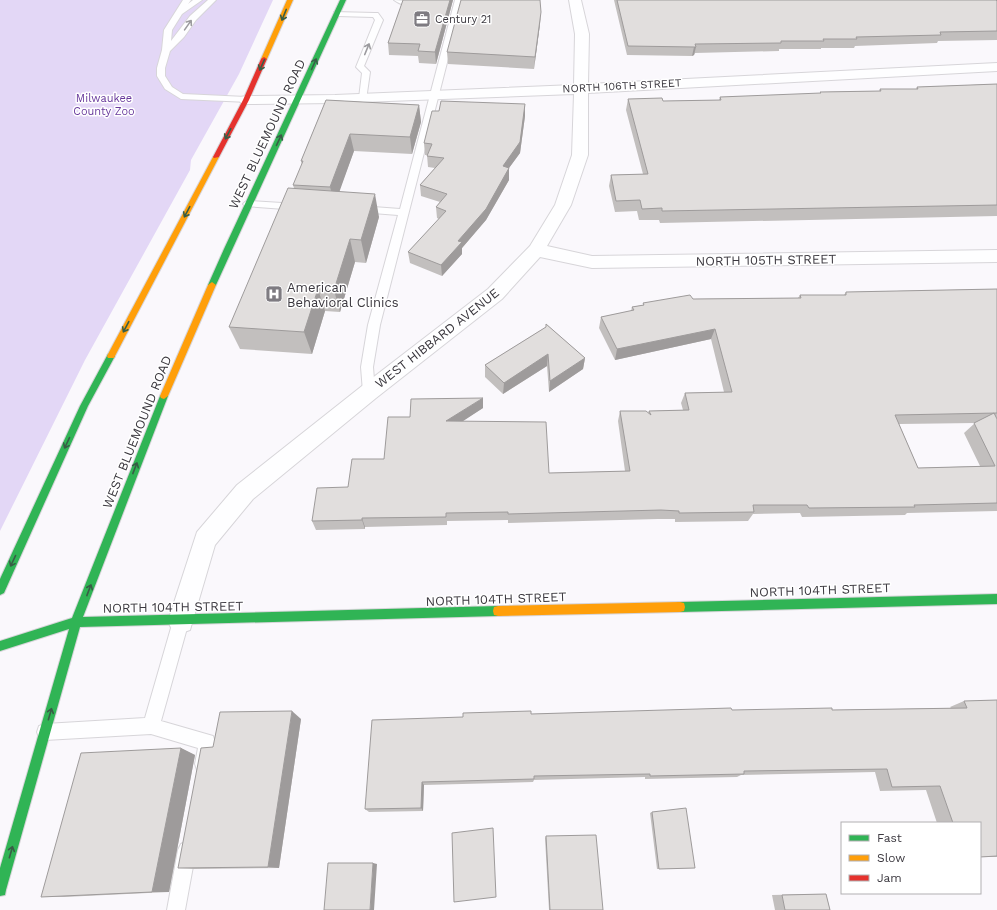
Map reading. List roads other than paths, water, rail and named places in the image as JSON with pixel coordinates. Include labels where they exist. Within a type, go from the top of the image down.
[{"type":"main road","points":[[0,590],[84,406],[246,100],[290,0]]},
{"type":"main road","name":"WEST BLUEMOUND ROAD","points":[[0,890],[76,622],[161,403],[248,204],[343,0]]},
{"type":"main road","name":"NORTH 104TH STREET","points":[[0,646],[76,622],[181,621],[997,599]]},
{"type":"street","name":"WEST HIBBARD AVENUE","points":[[181,621],[205,540],[245,492],[369,392],[495,294],[536,250],[563,205],[580,155],[582,34],[575,0]]},
{"type":"street","name":"NORTH 106TH STREET","points":[[246,100],[363,98],[997,67]]},
{"type":"street","name":"NORTH 105TH STREET","points":[[536,250],[592,262],[997,256]]},
{"type":"lane","points":[[187,0],[175,16],[167,33],[166,50],[161,64],[161,76],[169,89],[175,94],[191,97],[246,100]]},
{"type":"lane","points":[[175,16],[198,0]]},
{"type":"lane","points":[[166,50],[179,37],[193,18],[212,0]]},
{"type":"lane","points":[[392,0],[426,4],[432,3],[434,0]]},
{"type":"lane","points":[[369,392],[367,367],[374,325],[459,0]]},
{"type":"lane","points":[[337,14],[375,15],[379,20],[360,67],[366,72],[363,98]]},
{"type":"lane","points":[[248,204],[312,207]]},
{"type":"lane","points":[[351,209],[404,212]]},
{"type":"lane","points":[[152,726],[181,621]]},
{"type":"lane","points":[[45,732],[152,726],[207,742],[200,780]]},
{"type":"lane","points":[[176,910],[190,834]]},
{"type":"place","name":"Century 21","points":[[422,19]]},
{"type":"place","name":"American Behavioral Clinics","points":[[274,294]]},
{"type":"park label","name":"Milwaukee County Zoo","points":[[104,104]]}]
